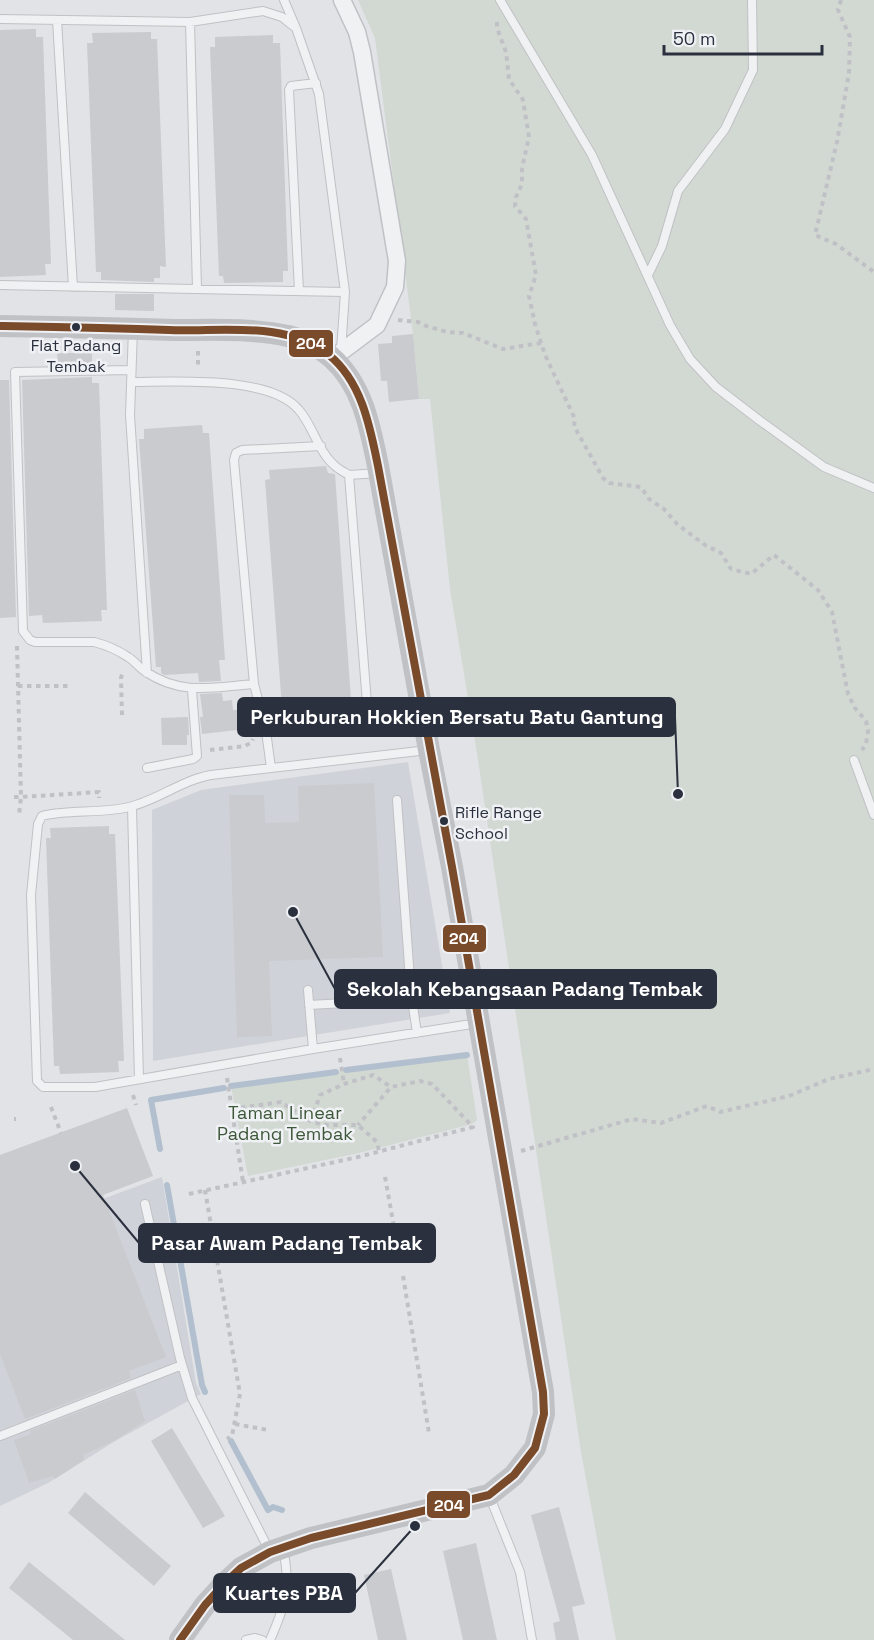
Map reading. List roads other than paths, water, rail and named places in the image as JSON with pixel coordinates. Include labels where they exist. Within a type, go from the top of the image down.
[{"type":"street","points":[[337,355],[373,329],[380,319],[395,287],[397,261],[362,52],[357,32],[342,0]]},
{"type":"street","points":[[0,326],[244,331],[285,336],[304,341],[337,355],[363,405],[369,421],[379,469],[452,867],[543,1392],[544,1414],[535,1448],[514,1475],[489,1495],[276,1549],[241,1568],[226,1582],[205,1605],[180,1640]]},
{"type":"lane","points":[[284,0],[316,83],[345,292],[337,355]]},
{"type":"lane","points":[[500,0],[592,155],[670,326],[690,359],[716,387],[824,467],[874,488]]},
{"type":"lane","points":[[648,275],[662,246],[678,191],[725,129],[753,70],[752,0]]},
{"type":"lane","points":[[0,19],[190,22],[263,11],[282,16],[296,28]]},
{"type":"lane","points":[[57,20],[73,286]]},
{"type":"lane","points":[[190,22],[197,289]]},
{"type":"lane","points":[[298,291],[289,90],[291,86],[316,83]]},
{"type":"lane","points":[[0,285],[345,292]]},
{"type":"lane","points":[[133,329],[130,416],[147,673]]},
{"type":"lane","points":[[131,370],[15,372],[22,626],[26,636],[35,642],[101,644],[127,656],[147,673],[173,686],[192,690],[254,684]]},
{"type":"lane","points":[[131,382],[228,384],[268,390],[299,409],[333,464],[349,475],[379,469]]},
{"type":"lane","points":[[271,768],[266,731],[254,684],[235,456],[242,450],[321,446]]},
{"type":"lane","points":[[266,731],[356,727],[366,722],[368,716],[349,475]]},
{"type":"lane","points":[[147,768],[193,759],[197,756],[192,690]]},
{"type":"lane","points":[[429,750],[201,777],[132,807],[102,812],[42,816],[38,824],[31,895],[37,1081],[43,1087],[95,1087],[478,1023]]},
{"type":"lane","points":[[855,760],[874,815]]},
{"type":"lane","points":[[397,800],[411,993],[417,1033]]},
{"type":"lane","points":[[132,807],[139,1078]]},
{"type":"lane","points":[[308,990],[314,1049]]},
{"type":"lane","points":[[309,1005],[363,1002],[411,993]]},
{"type":"lane","points":[[145,1204],[182,1365],[192,1398],[288,1573],[285,1607],[270,1640]]},
{"type":"lane","points":[[0,1436],[182,1365]]},
{"type":"lane","points":[[489,1495],[520,1572],[532,1640]]},
{"type":"lane","points":[[246,1640],[255,1638],[262,1640]]},
{"type":"waterway","points":[[346,1070],[467,1055]]},
{"type":"waterway","points":[[231,1086],[336,1072]]},
{"type":"waterway","points":[[160,1149],[151,1100],[224,1088]]},
{"type":"waterway","points":[[167,1185],[205,1392]]},
{"type":"waterway","points":[[231,1441],[268,1510],[273,1507],[282,1510]]},
{"type":"place","name":"Flat Padang Tembak","points":[[76,327]]},
{"type":"place","name":"Perkuburan Hokkien Bersatu Batu Gantung","points":[[678,794]]},
{"type":"place","name":"Rifle Range School","points":[[444,821]]},
{"type":"place","name":"Sekolah Kebangsaan Padang Tembak","points":[[293,912]]},
{"type":"place","name":"Pasar Awam Padang Tembak","points":[[75,1166]]},
{"type":"place","name":"Kuartes PBA","points":[[415,1526]]},
{"type":"park label","name":"Taman Linear Padang Tembak","points":[[285,1123]]}]
